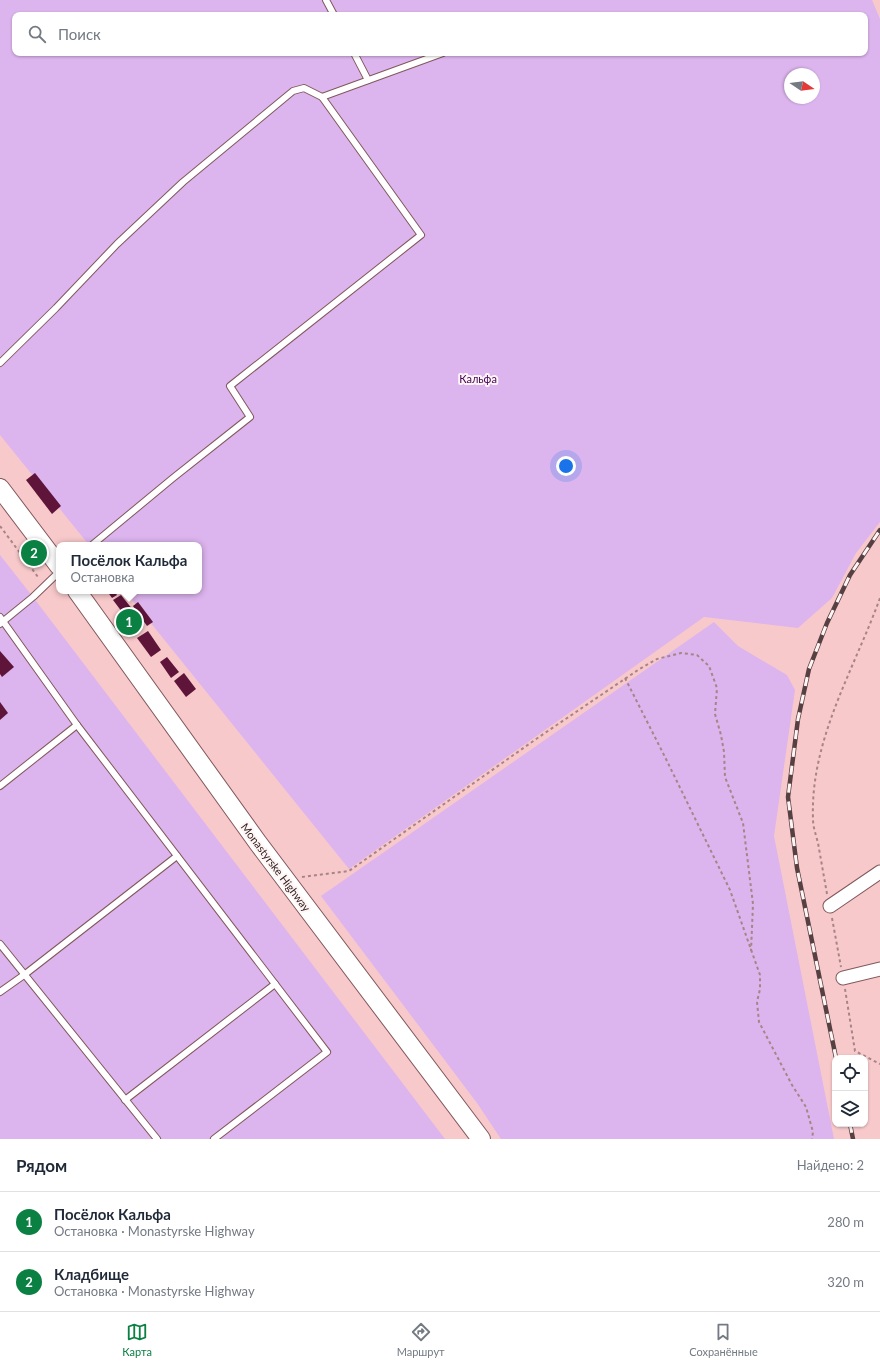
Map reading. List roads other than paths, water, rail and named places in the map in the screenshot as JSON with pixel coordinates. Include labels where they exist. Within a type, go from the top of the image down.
[{"type":"main road","points":[[0,488],[56,562]]},
{"type":"main road","name":"Monastyrske Highway","points":[[79,594],[285,879],[481,1139]]},
{"type":"street","points":[[830,906],[880,872]]},
{"type":"street","points":[[843,978],[880,969]]},
{"type":"lane","points":[[326,0],[332,12]]},
{"type":"lane","points":[[356,56],[368,80]]},
{"type":"lane","points":[[322,98],[435,56]]},
{"type":"lane","points":[[0,363],[56,308],[117,244],[182,182],[293,91],[304,88],[322,98],[421,235],[230,386],[250,417],[96,542]]},
{"type":"lane","points":[[56,575],[33,597],[1,621],[77,725],[327,1052],[214,1139]]},
{"type":"lane","points":[[0,786],[77,725]]},
{"type":"lane","points":[[0,992],[177,856]]},
{"type":"lane","points":[[0,944],[157,1139]]},
{"type":"lane","points":[[125,1100],[275,984]]},
{"type":"railway","points":[[835,1055],[797,868],[788,797],[798,719],[809,669],[827,623],[850,575],[880,530]]},
{"type":"railway","points":[[851,1127],[853,1139]]},
{"type":"place","name":"Кладбище","points":[[34,553]]},
{"type":"place","name":"Посёлок Кальфа","points":[[129,622]]},
{"type":"park label","name":"Кальфа","points":[[478,378]]}]
